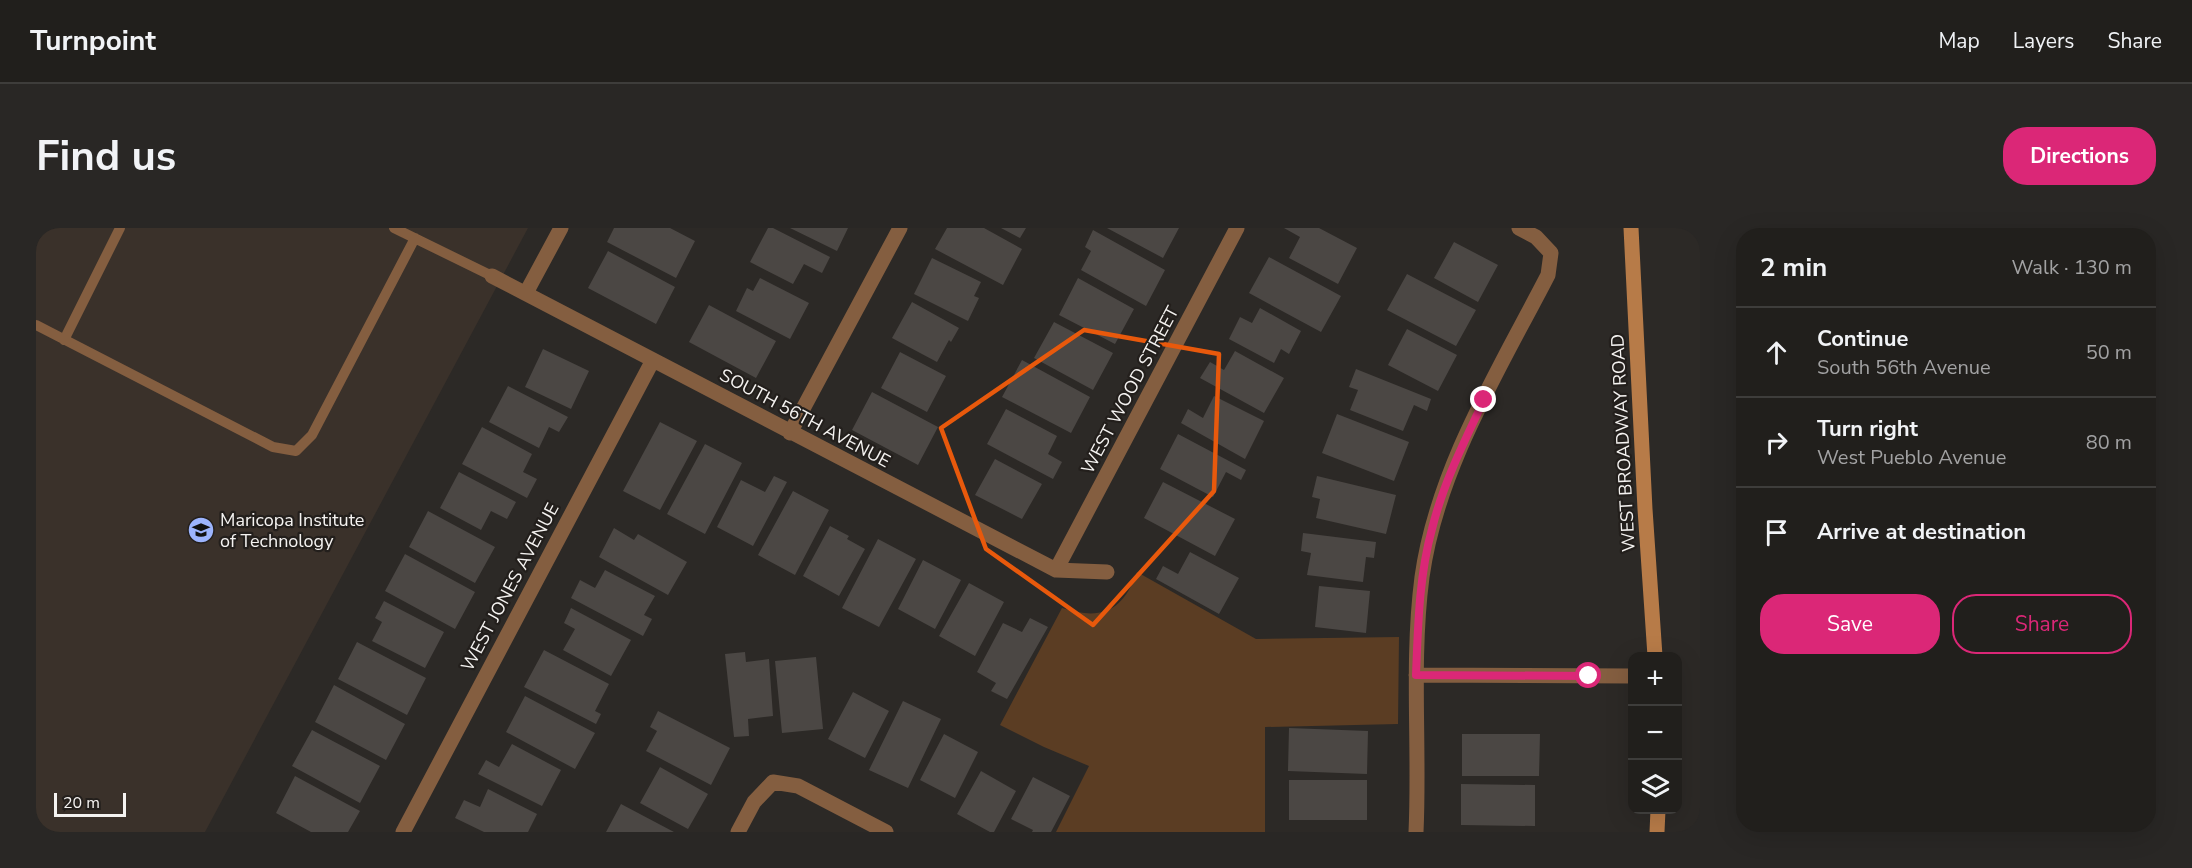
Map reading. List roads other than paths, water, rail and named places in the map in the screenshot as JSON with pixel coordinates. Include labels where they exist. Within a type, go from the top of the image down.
[{"type":"main road","name":"WEST BROADWAY ROAD","points":[[1631,228],[1655,652]]},
{"type":"main road","points":[[1658,814],[1658,832]]},
{"type":"street","points":[[526,293],[561,228]]},
{"type":"street","points":[[790,433],[900,228]]},
{"type":"street","name":"WEST WOOD STREET","points":[[1056,570],[1238,228]]},
{"type":"street","points":[[1416,832],[1418,795],[1416,675],[1422,575],[1432,528],[1460,449],[1548,274],[1551,253],[1536,237],[1519,228]]},
{"type":"street","name":"SOUTH 56TH AVENUE","points":[[492,276],[1056,570],[1107,572]]},
{"type":"street","name":"WEST JONES AVENUE","points":[[403,832],[653,360]]},
{"type":"street","points":[[1416,675],[1628,676]]},
{"type":"street","points":[[738,832],[754,802],[773,782],[798,786],[886,832]]},
{"type":"lane","points":[[64,340],[120,228]]},
{"type":"lane","points":[[394,228],[492,276]]},
{"type":"lane","points":[[36,325],[273,447],[296,451],[312,435],[415,238]]},
{"type":"place","name":"Maricopa Institute of Technology","points":[[201,530]]}]
